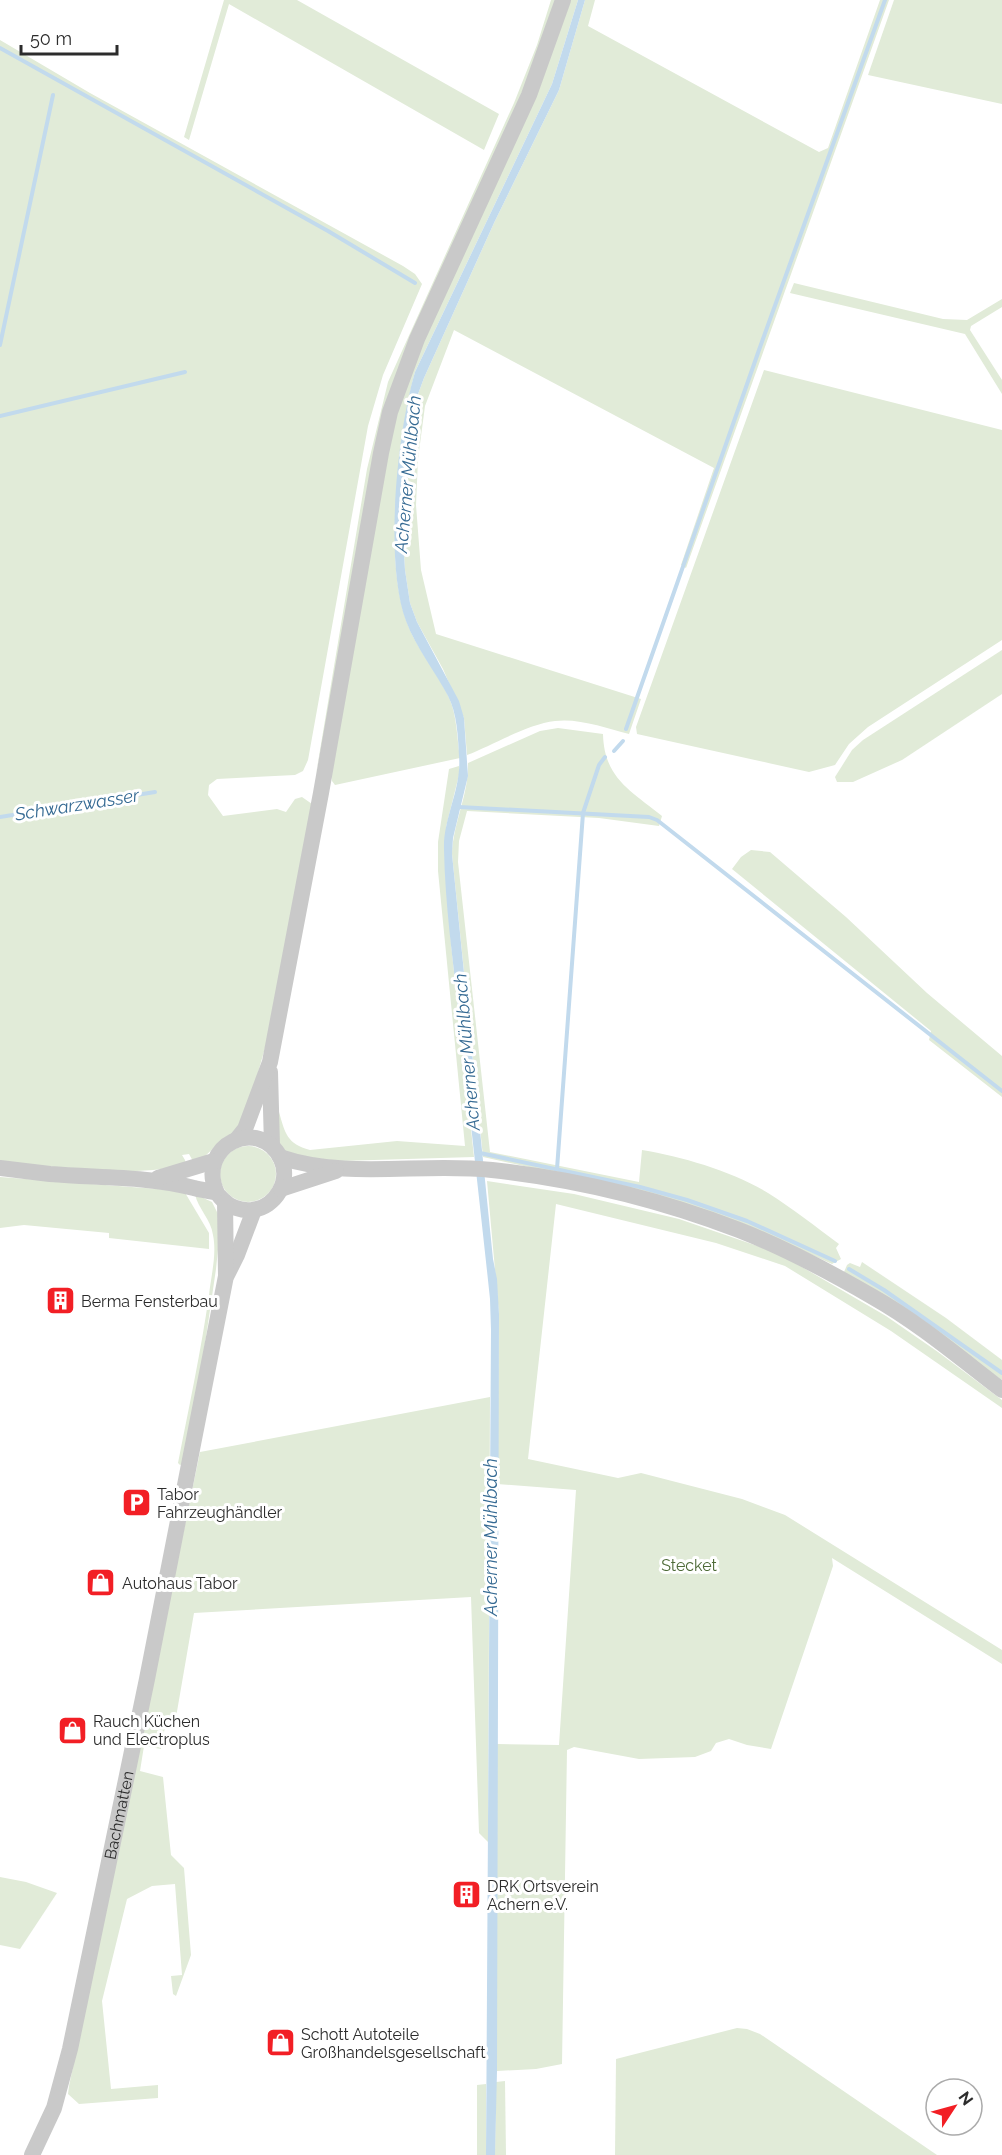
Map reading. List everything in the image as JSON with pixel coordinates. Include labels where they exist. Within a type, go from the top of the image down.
[{"type":"street","points":[[226,1276],[221,1198],[212,1175],[214,1161],[225,1146],[237,1139],[248,1123],[270,1062],[390,412],[417,339],[529,95],[563,0]]},
{"type":"street","points":[[0,1168],[50,1174],[154,1180],[221,1198],[237,1209],[254,1210],[270,1203],[281,1189],[284,1172],[276,1152],[270,1062]]},
{"type":"street","points":[[237,1139],[253,1138],[293,1161],[343,1168],[465,1167],[500,1170],[591,1187],[666,1206],[739,1230],[786,1251],[875,1298],[937,1340],[1002,1390]]},
{"type":"street","points":[[154,1180],[214,1161]]},
{"type":"street","points":[[281,1189],[343,1168]]},
{"type":"street","points":[[226,1276],[237,1256],[254,1210]]},
{"type":"street","name":"Bachmatten","points":[[32,2155],[54,2108],[70,2049],[147,1679],[226,1276]]},
{"type":"green space","points":[[224,0],[297,0],[499,114],[484,150],[229,4],[189,140],[184,137]]},
{"type":"green space","points":[[551,0],[557,0],[542,48],[399,368],[316,774],[367,469],[388,382],[514,103],[537,45]]},
{"type":"green space","points":[[568,0],[578,0],[552,84],[415,372],[406,414],[395,518],[397,580],[410,631],[450,700],[460,758],[335,785],[331,775],[387,451],[404,388]]},
{"type":"green space","points":[[585,0],[595,0],[588,26],[819,152],[828,148],[880,0],[889,0],[686,568],[681,565],[714,468],[454,330],[425,406],[418,459],[416,505],[421,570],[436,634],[641,699],[629,734],[583,722],[555,721],[522,730],[467,755],[464,718],[443,669],[417,622],[410,603],[405,570],[403,539],[414,405],[494,223],[559,90]]},
{"type":"green space","points":[[894,0],[1002,0],[1002,104],[868,75]]},
{"type":"green space","points":[[0,40],[90,93],[403,266],[415,274],[422,284],[383,375],[368,426],[308,760],[303,771],[295,775],[217,779],[209,785],[208,795],[223,816],[277,809],[286,812],[295,799],[302,797],[312,804],[269,1034],[255,1083],[237,1132],[224,1138],[202,1159],[194,1163],[189,1154],[182,1155],[186,1165],[163,1169],[93,1170],[0,1161]]},
{"type":"green space","points":[[794,283],[943,319],[967,320],[1002,299],[1002,307],[971,326],[970,330],[1002,380],[1002,394],[965,334],[790,293]]},
{"type":"green space","points":[[764,370],[1002,430],[1002,640],[868,727],[849,744],[835,765],[809,772],[637,734],[636,727]]},
{"type":"green space","points":[[1002,650],[1002,694],[902,760],[853,782],[837,782],[835,777],[852,750],[863,740]]},
{"type":"green space","points":[[558,728],[603,734],[608,762],[614,773],[630,791],[662,816],[659,826],[599,818],[467,811],[459,841],[458,862],[490,1152],[639,1182],[642,1150],[707,1166],[739,1178],[768,1193],[839,1244],[836,1248],[841,1259],[832,1264],[742,1223],[574,1177],[483,1157],[452,854],[453,842],[466,786],[468,763],[540,731]]},
{"type":"green space","points":[[459,766],[459,775],[446,827],[451,944],[474,1157],[340,1161],[289,1155],[277,1141],[279,1112],[288,1137],[302,1148],[310,1150],[397,1141],[465,1146],[438,871],[438,842],[449,769]]},
{"type":"green space","points":[[751,850],[770,852],[846,917],[927,993],[1002,1056],[1002,1097],[929,1040],[931,1031],[732,869],[741,857]]},
{"type":"green space","points":[[248,1146],[259,1148],[268,1154],[274,1163],[276,1174],[274,1185],[268,1194],[259,1200],[248,1202],[237,1200],[228,1194],[222,1185],[220,1174],[222,1163],[228,1154],[237,1148]]},
{"type":"green space","points":[[0,1177],[184,1191],[209,1233],[209,1249],[109,1238],[109,1233],[24,1225],[0,1228]]},
{"type":"green space","name":"Stecket","points":[[487,1181],[574,1194],[679,1219],[778,1253],[886,1316],[1002,1400],[1002,1408],[891,1331],[785,1266],[716,1243],[556,1204],[528,1459],[618,1478],[641,1473],[742,1499],[785,1515],[1002,1650],[1002,1664],[832,1558],[833,1566],[771,1749],[729,1739],[716,1743],[711,1751],[695,1757],[639,1759],[574,1747],[567,1750],[562,2064],[536,2069],[497,2071],[497,1744],[559,1745],[576,1490],[497,1484],[499,1314]]},
{"type":"green space","points":[[195,1194],[212,1202],[221,1220],[205,1344],[183,1464],[180,1465],[178,1463],[202,1337],[214,1257],[212,1229]]},
{"type":"green space","points":[[862,1262],[946,1318],[1002,1360],[1002,1380],[844,1272],[850,1263],[860,1267]]},
{"type":"green space","points":[[490,1397],[488,1842],[479,1833],[471,1597],[194,1613],[175,1723],[165,1727],[161,1749],[144,1746],[140,1771],[163,1777],[171,1855],[184,1868],[191,1955],[176,1996],[173,1994],[171,1976],[182,1975],[175,1884],[152,1886],[127,1899],[102,2001],[111,2089],[158,2085],[158,2098],[79,2104],[68,2094],[69,2086],[200,1452]]},
{"type":"green space","points":[[0,1877],[26,1882],[57,1893],[20,1949],[0,1945]]},
{"type":"green space","points":[[737,2028],[760,2034],[937,2155],[615,2155],[616,2059]]},
{"type":"green space","points":[[505,2081],[506,2155],[495,2155],[496,2082]]},
{"type":"green space","points":[[486,2084],[486,2155],[477,2155],[477,2085]]},
{"type":"water","name":"Acherner Mühlbach","points":[[578,0],[585,0],[559,90],[494,223],[414,405],[403,539],[410,603],[417,622],[459,701],[464,718],[468,776],[453,838],[452,854],[499,1314],[497,2071],[495,2155],[486,2155],[490,1299],[445,870],[444,837],[459,768],[455,717],[443,687],[420,650],[406,621],[399,596],[394,532],[398,462],[415,372],[552,84]]},
{"type":"waterway","points":[[626,729],[885,0]]},
{"type":"waterway","points":[[0,48],[328,231],[415,283]]},
{"type":"waterway","points":[[0,345],[53,95]]},
{"type":"waterway","points":[[0,416],[185,372]]},
{"type":"waterway","points":[[614,751],[623,741]]},
{"type":"waterway","points":[[557,1169],[583,813],[599,765],[605,757]]},
{"type":"waterway","name":"Schwarzwasser","points":[[0,817],[155,792]]},
{"type":"waterway","points":[[459,807],[649,817],[657,820],[1002,1091]]},
{"type":"waterway","points":[[480,1153],[640,1187],[687,1200],[747,1221],[835,1261]]},
{"type":"waterway","points":[[849,1269],[884,1290],[1002,1373]]},
{"type":"place","name":"Berma Fensterbau","points":[[60,1301]]},
{"type":"place","name":"Tabor Fahrzeughändler","points":[[136,1503]]},
{"type":"place","name":"Autohaus Tabor","points":[[101,1583]]},
{"type":"place","name":"Rauch Küchen und Electroplus","points":[[72,1730]]},
{"type":"place","name":"DRK Ortsverein Achern e.V.","points":[[466,1895]]},
{"type":"place","name":"Schott Autoteile Gr0ßhandelsgesellschaft","points":[[280,2043]]}]
